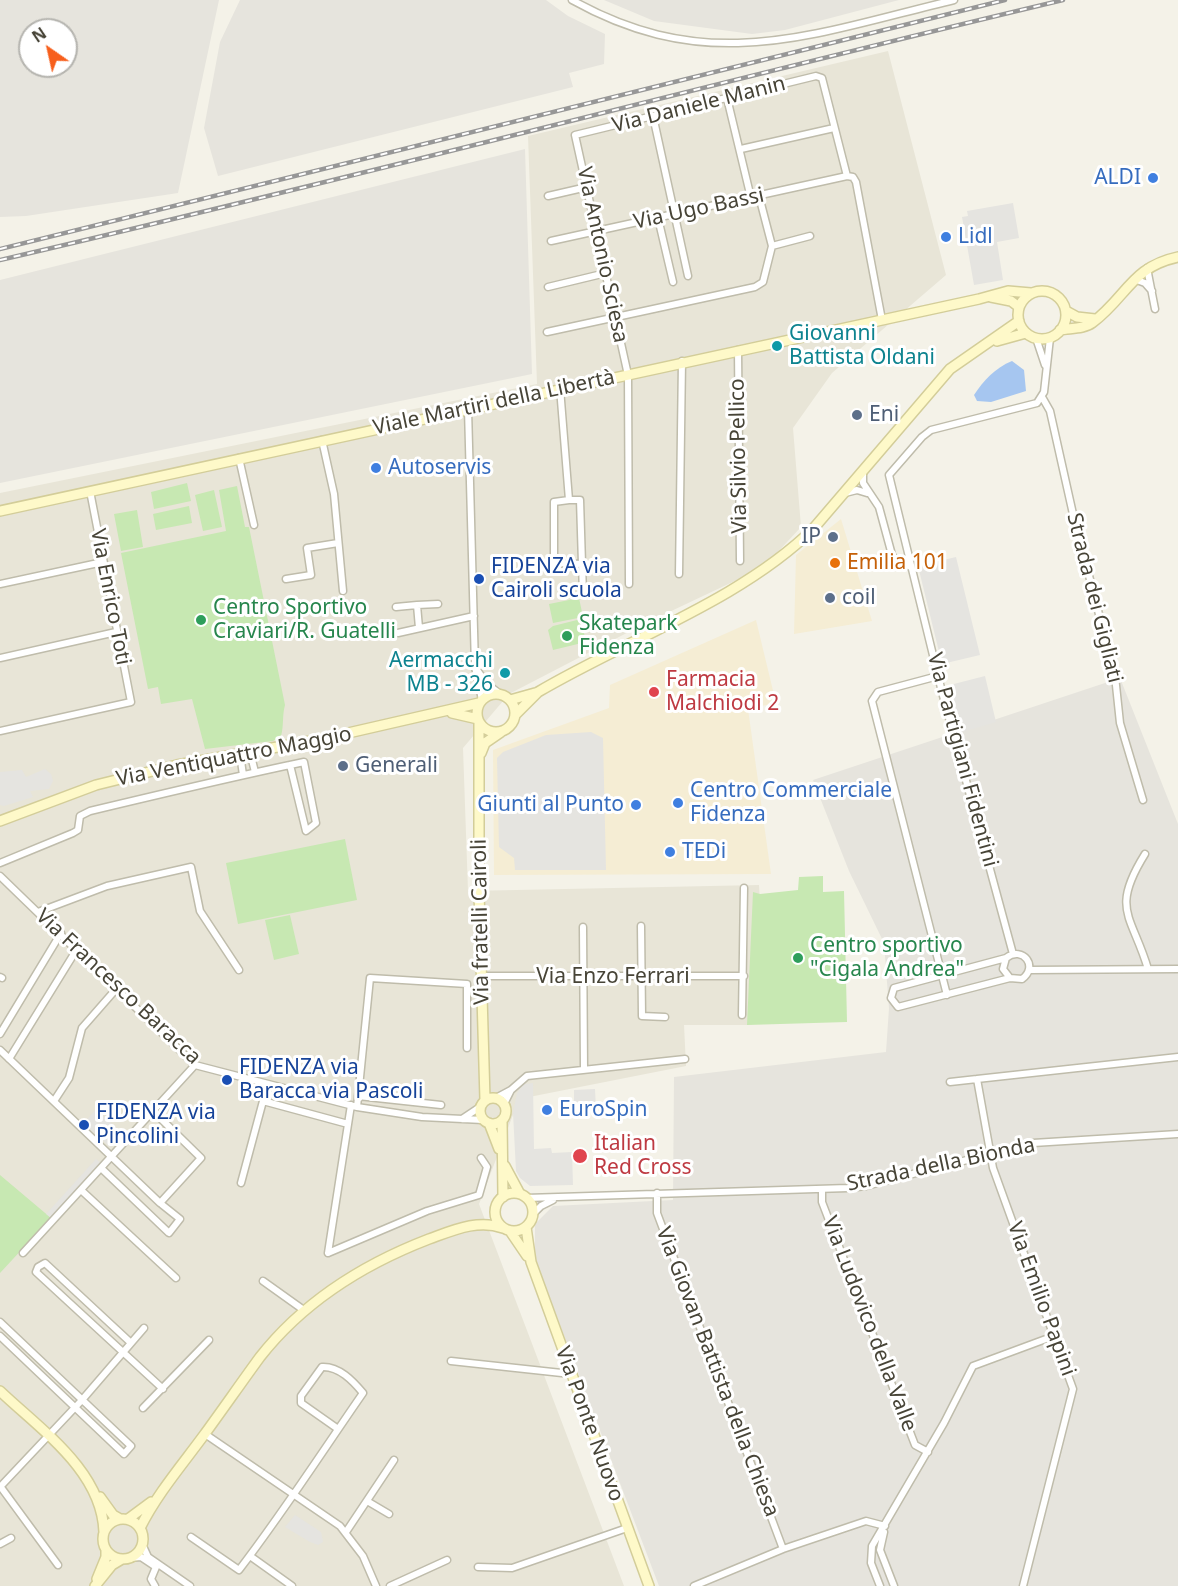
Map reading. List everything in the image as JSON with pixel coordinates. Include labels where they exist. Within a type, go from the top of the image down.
[{"type":"street","points":[[572,0],[626,27],[664,38],[721,44],[785,40],[954,0]]},
{"type":"street","name":"Via Daniele Manin","points":[[575,135],[816,76],[822,78],[834,128]]},
{"type":"street","points":[[728,98],[751,198]]},
{"type":"street","points":[[653,116],[688,276]]},
{"type":"street","points":[[741,149],[834,128],[847,176],[853,177],[856,182],[882,320]]},
{"type":"street","name":"Via Antonio Sciesa","points":[[575,135],[628,375],[629,584]]},
{"type":"street","name":"Via Ugo Bassi","points":[[551,241],[847,176]]},
{"type":"street","points":[[548,196],[587,187]]},
{"type":"street","points":[[547,332],[755,287],[763,282],[772,246],[759,196]]},
{"type":"street","points":[[658,218],[673,282]]},
{"type":"street","points":[[772,246],[810,236]]},
{"type":"street","points":[[1060,330],[1087,326],[1110,307],[1147,267],[1159,261],[1178,257]]},
{"type":"street","points":[[1147,267],[1155,309]]},
{"type":"street","points":[[548,287],[606,273]]},
{"type":"street","points":[[1134,279],[1141,280],[1153,292]]},
{"type":"street","name":"Viale Martiri della Libertà","points":[[0,511],[1008,291],[1031,294]]},
{"type":"street","points":[[1050,292],[1060,298],[1066,311],[1066,321],[1050,338],[1036,338],[1026,333],[1019,321],[1019,307],[1031,294],[1050,292]]},
{"type":"street","name":"Viale Martiri della Libertà","points":[[988,297],[1011,301],[1019,307]]},
{"type":"street","points":[[1066,311],[1077,318],[1095,319]]},
{"type":"street","points":[[510,700],[538,692],[759,573],[799,543],[845,493],[950,369],[964,357],[989,343],[1019,321]]},
{"type":"street","points":[[989,343],[1026,333]]},
{"type":"street","points":[[1036,338],[1046,365]]},
{"type":"street","points":[[1042,397],[1046,383],[1050,338]]},
{"type":"street","name":"Via Silvio Pellico","points":[[738,350],[740,561]]},
{"type":"street","points":[[680,574],[682,361]]},
{"type":"street","points":[[560,388],[569,500]]},
{"type":"street","name":"Via Partigiani Fidentini","points":[[1013,954],[938,676],[889,481],[890,472],[931,430],[1033,405],[1042,397]]},
{"type":"street","name":"Strada dei Gigliati","points":[[1042,397],[1050,411],[1073,514],[1115,676],[1120,723],[1143,800]]},
{"type":"street","points":[[468,409],[475,667],[480,701],[479,721]]},
{"type":"street","points":[[322,441],[334,494],[343,591]]},
{"type":"street","points":[[240,459],[254,525]]},
{"type":"street","points":[[863,470],[864,483],[879,507],[894,558],[911,567]]},
{"type":"street","points":[[845,493],[862,490],[870,495]]},
{"type":"street","name":"Via Enrico Toti","points":[[0,731],[131,702],[90,491]]},
{"type":"street","points":[[582,564],[554,563],[554,502],[580,500],[583,594]]},
{"type":"street","points":[[286,579],[311,575],[307,548],[338,543]]},
{"type":"street","points":[[0,584],[103,562]]},
{"type":"street","points":[[396,607],[438,604]]},
{"type":"street","points":[[417,605],[419,628]]},
{"type":"street","points":[[398,633],[474,616]]},
{"type":"street","points":[[0,658],[116,632]]},
{"type":"street","points":[[475,667],[487,684],[510,700],[515,715]]},
{"type":"street","points":[[938,676],[878,692],[872,701],[946,995]]},
{"type":"street","points":[[505,730],[515,715],[538,692]]},
{"type":"street","name":"Via Ventiquattro Maggio","points":[[0,821],[96,785],[177,765],[447,712],[480,701],[490,694],[500,694]]},
{"type":"street","name":"Via Ventiquattro Maggio","points":[[447,712],[479,721],[494,732],[505,730]]},
{"type":"street","name":"Via fratelli Cairoli","points":[[479,721],[479,891],[485,1080],[482,1103]]},
{"type":"street","name":"Via fratelli Cairoli","points":[[479,764],[485,743],[505,730]]},
{"type":"street","points":[[245,753],[255,772]]},
{"type":"street","points":[[243,775],[245,753]]},
{"type":"street","points":[[0,863],[73,833],[78,830],[80,816],[90,811],[255,772],[304,762],[316,823],[306,831],[290,765]]},
{"type":"street","name":"Via Ventiquattro Maggio","points":[[0,812],[24,811]]},
{"type":"street","points":[[1145,854],[1130,878],[1126,898],[1130,929],[1141,945],[1148,969]]},
{"type":"street","points":[[38,912],[107,886],[191,867],[200,911],[240,970]]},
{"type":"street","name":"Via Francesco Baracca","points":[[0,876],[195,1065],[354,1106],[486,1122]]},
{"type":"street","points":[[742,1015],[744,888]]},
{"type":"street","points":[[641,926],[642,1016],[665,1017]]},
{"type":"street","points":[[583,927],[584,1069]]},
{"type":"street","points":[[0,1034],[61,933]]},
{"type":"street","points":[[9,1059],[77,949]]},
{"type":"street","points":[[1030,970],[1027,958],[1021,954],[1013,954],[1006,958],[894,988],[891,998],[898,1007],[1010,978],[1022,979],[1030,970],[1178,969]]},
{"type":"street","points":[[1006,958],[1003,969],[1010,978]]},
{"type":"street","name":"Via Enzo Ferrari","points":[[483,976],[744,976]]},
{"type":"street","points":[[467,1048],[467,984],[370,978],[358,1096],[348,1124],[328,1253],[427,1211],[479,1195],[487,1167],[481,1158]]},
{"type":"street","points":[[54,1101],[69,1078],[82,1028],[117,988]]},
{"type":"street","points":[[0,1050],[160,1203],[180,1219],[169,1233],[101,1168]]},
{"type":"street","points":[[950,1082],[1178,1057]]},
{"type":"street","points":[[458,1120],[482,1103],[498,1100],[527,1076],[685,1059]]},
{"type":"street","points":[[23,1253],[195,1065]]},
{"type":"street","name":"Via Emilio Papini","points":[[977,1079],[989,1153],[1073,1389],[1024,1586]]},
{"type":"street","name":"Via fratelli Cairoli","points":[[485,1080],[498,1100]]},
{"type":"street","points":[[358,1096],[441,1105]]},
{"type":"street","points":[[190,1586],[148,1557],[142,1544],[140,1528],[161,1492],[261,1356],[305,1311],[375,1262],[465,1227],[495,1209],[503,1197],[502,1120],[506,1113],[498,1100]]},
{"type":"street","points":[[241,1183],[263,1101],[348,1124]]},
{"type":"street","points":[[465,1227],[480,1224],[507,1229],[526,1227],[532,1215],[532,1209],[503,1161],[486,1122],[482,1103]]},
{"type":"street","points":[[153,1112],[201,1158],[160,1203]]},
{"type":"street","points":[[486,1122],[502,1120]]},
{"type":"street","name":"Strada della Bionda","points":[[523,1196],[561,1198],[866,1186],[1033,1143],[1178,1134]]},
{"type":"street","name":"Via Ludovico della Valle","points":[[822,1189],[822,1202],[915,1444],[928,1452]]},
{"type":"street","points":[[81,1190],[177,1278]]},
{"type":"street","name":"Via Giovan Battista della Chiesa","points":[[657,1193],[657,1213],[783,1549]]},
{"type":"street","points":[[503,1197],[523,1196]]},
{"type":"street","name":"Strada della Bionda","points":[[532,1215],[545,1203],[561,1198]]},
{"type":"street","name":"Via Ponte Nuovo","points":[[495,1209],[496,1220],[507,1229],[531,1262]]},
{"type":"street","name":"Via Ponte Nuovo","points":[[526,1227],[531,1262],[649,1586]]},
{"type":"street","points":[[131,1343],[45,1263],[38,1266],[36,1272],[163,1389]]},
{"type":"street","points":[[263,1281],[305,1311]]},
{"type":"street","points":[[0,1322],[131,1446],[130,1448],[124,1454],[0,1336]]},
{"type":"street","points":[[58,1565],[0,1487],[82,1400],[144,1329]]},
{"type":"street","points":[[880,1586],[871,1563],[870,1551],[928,1452],[975,1364],[1054,1336]]},
{"type":"street","points":[[143,1408],[209,1340]]},
{"type":"street","points":[[451,1361],[571,1374]]},
{"type":"street","points":[[191,1537],[239,1570],[250,1556],[363,1393],[354,1383],[332,1367],[322,1367],[301,1396],[301,1403],[338,1429]]},
{"type":"street","points":[[0,1390],[77,1465],[112,1515],[140,1528]]},
{"type":"street","points":[[205,1434],[346,1532],[363,1556],[376,1586]]},
{"type":"street","points":[[346,1532],[394,1460]]},
{"type":"street","points":[[92,1488],[103,1516],[106,1550],[106,1557],[94,1586]]},
{"type":"street","points":[[104,1532],[110,1523],[141,1511],[161,1492]]},
{"type":"street","points":[[367,1501],[390,1514]]},
{"type":"street","points":[[694,1586],[783,1549],[866,1521],[885,1526]]},
{"type":"street","points":[[885,1526],[880,1550],[894,1586]]},
{"type":"street","points":[[478,1566],[512,1568],[627,1528]]},
{"type":"street","points":[[0,1544],[11,1538]]},
{"type":"street","points":[[94,1586],[112,1565],[135,1555],[142,1544]]},
{"type":"street","points":[[106,1550],[113,1557],[125,1559],[141,1557],[156,1568],[151,1579],[155,1586]]},
{"type":"street","points":[[250,1556],[292,1586]]},
{"type":"street","points":[[390,1586],[447,1560]]},
{"type":"shaded area","points":[[0,0],[219,0],[178,193],[26,216],[0,217]]},
{"type":"shaded area","points":[[240,0],[546,0],[568,16],[605,34],[604,64],[569,73],[573,87],[218,176],[204,128],[220,42]]},
{"type":"shaded area","points":[[604,0],[899,0],[785,30],[752,34],[654,21]]},
{"type":"shaded area","points":[[888,51],[946,275],[832,373],[793,428],[801,527],[774,556],[741,578],[646,623],[509,694],[463,748],[468,891],[759,885],[767,1022],[747,1025],[684,1025],[686,1066],[519,1099],[479,1204],[624,1586],[0,1586],[0,493],[537,384],[528,136]]},
{"type":"shaded area","points":[[525,149],[532,374],[0,483],[0,280]]},
{"type":"shaded area","points":[[1013,203],[1019,238],[997,242],[1003,280],[974,285],[962,217],[968,216],[967,211]]},
{"type":"shaded area","name":"coil","points":[[841,519],[872,621],[794,634],[796,555]]},
{"type":"shaded area","points":[[956,557],[980,655],[942,664],[918,566]]},
{"type":"shaded area","points":[[756,620],[776,703],[748,709],[771,874],[494,875],[493,750],[609,708],[610,685]]},
{"type":"shaded area","points":[[985,676],[996,722],[959,733],[946,686]]},
{"type":"shaded area","points":[[1120,678],[1178,824],[1178,1586],[659,1586],[535,1259],[535,1224],[553,1206],[673,1200],[674,1077],[886,1052],[889,1008],[884,943],[849,871],[813,780]]},
{"type":"shaded area","points":[[591,732],[603,738],[606,870],[515,870],[514,858],[499,847],[497,758],[503,752],[546,735]]},
{"type":"shaded area","points":[[45,769],[51,774],[53,781],[49,789],[30,791],[33,797],[4,806],[0,805],[0,772],[22,770],[26,777]]},
{"type":"shaded area","points":[[533,1083],[534,1149],[551,1148],[552,1153],[572,1152],[573,1185],[530,1186],[520,1178],[516,1171],[513,1113],[517,1093],[524,1084]]},
{"type":"shaded area","points":[[595,1089],[596,1109],[574,1110],[574,1090]]},
{"type":"shaded area","points":[[96,1109],[122,1133],[110,1147],[84,1123]]},
{"type":"shaded area","points":[[96,1159],[101,1163],[51,1218],[46,1214]]},
{"type":"shaded area","points":[[295,1515],[321,1532],[323,1542],[318,1545],[310,1542],[285,1527]]},
{"type":"green space","points":[[187,483],[191,501],[154,509],[151,492]]},
{"type":"green space","name":"Centro Sportivo Craviari/R. Guatelli","points":[[237,486],[245,527],[249,527],[285,705],[281,736],[273,741],[205,749],[192,699],[161,704],[158,687],[148,689],[121,553],[226,531],[219,490]]},
{"type":"green space","points":[[214,490],[222,527],[203,531],[195,495]]},
{"type":"green space","points":[[189,506],[192,523],[156,530],[153,514]]},
{"type":"green space","points":[[137,510],[143,547],[121,551],[114,514]]},
{"type":"green space","points":[[579,598],[583,617],[553,623],[549,604]]},
{"type":"green space","name":"Skatepark Fidenza","points":[[581,619],[586,642],[553,650],[548,630],[553,626]]},
{"type":"green space","points":[[345,839],[357,900],[238,924],[226,863]]},
{"type":"green space","name":"Centro sportivo \"Cigala Andrea\"","points":[[823,876],[823,892],[844,891],[847,1022],[747,1025],[753,892],[760,894],[798,890],[799,877]]},
{"type":"green space","points":[[290,915],[299,954],[274,960],[265,920]]},
{"type":"green space","points":[[0,1175],[51,1218],[0,1273]]},
{"type":"water","points":[[1012,361],[1024,370],[1026,391],[991,402],[977,401],[974,395],[986,379],[1000,367]]},
{"type":"railway","points":[[0,249],[1005,0]]},
{"type":"railway","points":[[0,260],[266,197],[1063,0]]},
{"type":"place","name":"ALDI","points":[[1153,178]]},
{"type":"place","name":"Lidl","points":[[946,237]]},
{"type":"place","name":"Giovanni Battista Oldani","points":[[777,346]]},
{"type":"place","name":"Eni","points":[[857,415]]},
{"type":"place","name":"Autoservis","points":[[376,468]]},
{"type":"place","name":"IP","points":[[833,537]]},
{"type":"place","name":"Emilia 101","points":[[835,563]]},
{"type":"place","name":"FIDENZA via Cairoli scuola","points":[[479,579]]},
{"type":"place","name":"coil","points":[[830,598]]},
{"type":"place","name":"Centro Sportivo Craviari/R. Guatelli","points":[[201,620]]},
{"type":"place","name":"Skatepark Fidenza","points":[[567,636]]},
{"type":"place","name":"Aermacchi MB - 326","points":[[505,673]]},
{"type":"place","name":"Farmacia Malchiodi 2","points":[[654,692]]},
{"type":"place","name":"Generali","points":[[343,766]]},
{"type":"place","name":"Centro Commerciale Fidenza","points":[[678,803]]},
{"type":"place","name":"Giunti al Punto","points":[[636,805]]},
{"type":"place","name":"TEDi","points":[[670,852]]},
{"type":"place","name":"Centro sportivo \"Cigala Andrea\"","points":[[798,958]]},
{"type":"place","name":"FIDENZA via Baracca via Pascoli","points":[[227,1080]]},
{"type":"place","name":"EuroSpin","points":[[547,1110]]},
{"type":"place","name":"FIDENZA via Pincolini","points":[[84,1125]]},
{"type":"place","name":"Italian Red Cross","points":[[580,1156]]}]
